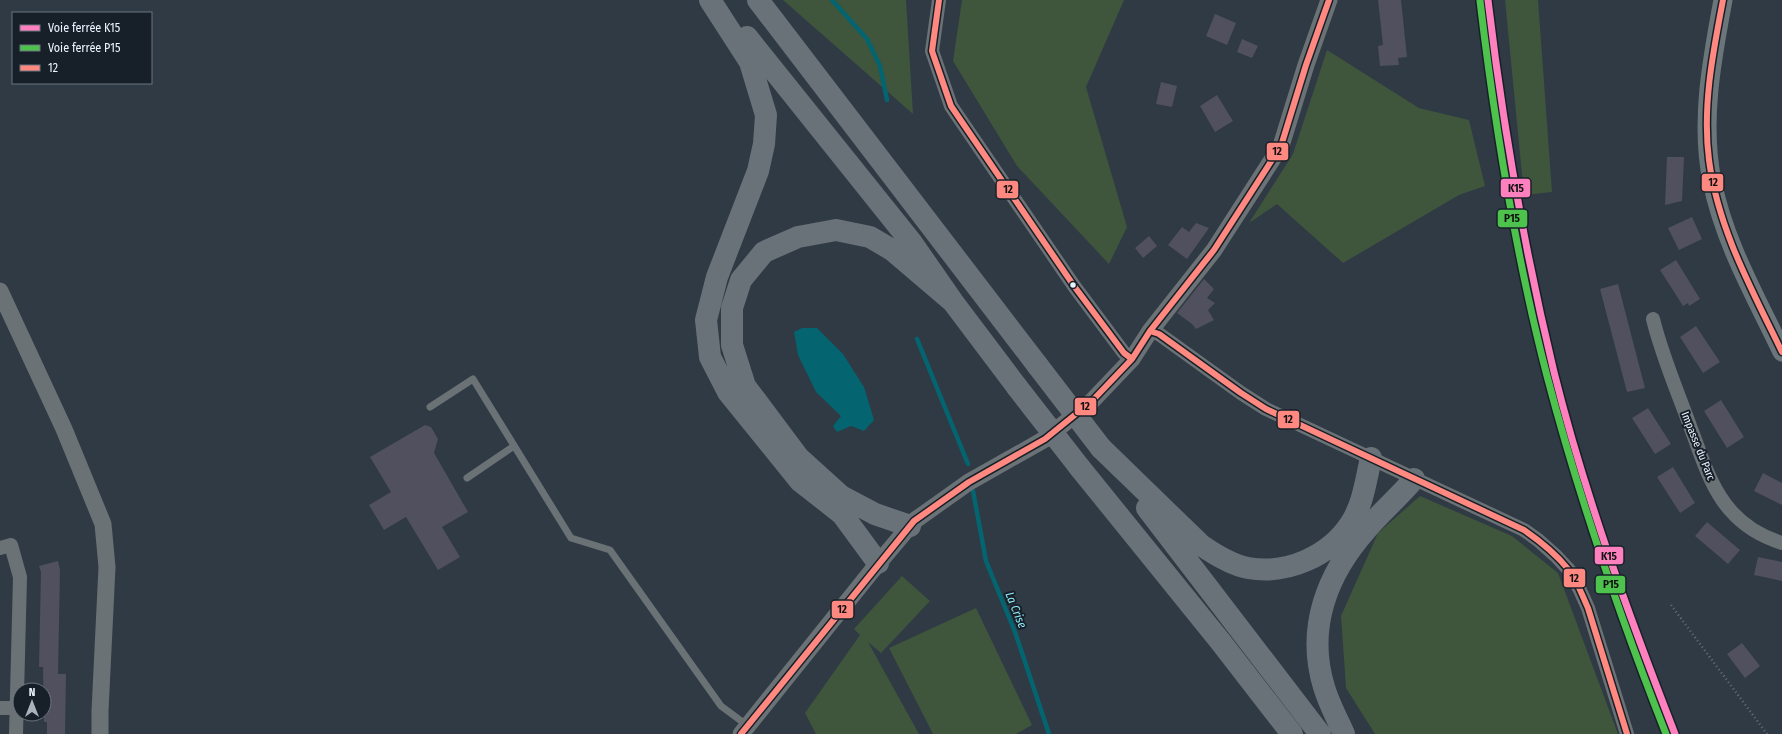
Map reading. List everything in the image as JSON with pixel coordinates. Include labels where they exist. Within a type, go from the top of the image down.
[{"type":"highway","points":[[710,0],[750,62],[766,115],[764,144],[758,171],[717,277],[706,320],[710,357],[728,392],[800,481],[842,514],[878,563]]},
{"type":"highway","points":[[718,0],[912,243],[953,302],[1080,468],[1220,641],[1292,734]]},
{"type":"highway","points":[[758,0],[1320,734]]},
{"type":"highway","points":[[910,526],[875,514],[841,496],[800,458],[745,386],[732,345],[732,308],[741,280],[764,252],[798,237],[836,230],[870,237],[887,247],[953,302]]},
{"type":"highway","points":[[1101,448],[1201,545],[1213,553],[1246,568],[1268,570],[1288,567],[1306,561],[1337,542],[1352,522],[1361,501],[1371,458]]},
{"type":"highway","points":[[1344,734],[1331,709],[1323,686],[1319,665],[1318,641],[1320,615],[1326,592],[1335,573],[1349,550],[1414,479]]},
{"type":"main road","points":[[1723,0],[1712,58],[1708,102],[1707,129],[1712,180],[1728,236],[1782,352]]},
{"type":"street","points":[[939,0],[932,51],[951,106],[1074,286],[1124,353],[1132,359]]},
{"type":"street","points":[[744,730],[878,563],[914,521],[969,482],[1045,439],[1092,401],[1132,359],[1150,331],[1214,250],[1281,146],[1306,65],[1329,0]]},
{"type":"street","points":[[0,291],[64,429],[103,524],[107,567],[100,734]]},
{"type":"street","name":"Impasse du Parc","points":[[1654,319],[1663,353],[1700,452],[1720,496],[1731,511],[1744,523],[1771,539],[1782,543]]},
{"type":"street","points":[[1150,331],[1159,334],[1241,393],[1266,409],[1524,530],[1538,540],[1563,563],[1574,579],[1588,608],[1627,734]]},
{"type":"street","points":[[5,546],[20,577],[17,682]]},
{"type":"street","points":[[0,708],[12,708]]},
{"type":"street","points":[[16,722],[16,734]]},
{"type":"lane","points":[[430,407],[473,379],[571,538],[610,550],[721,706],[744,730]]},
{"type":"lane","points":[[467,478],[514,446]]},
{"type":"path","points":[[1671,605],[1767,734]]},
{"type":"green space","points":[[783,0],[906,0],[913,114]]},
{"type":"green space","points":[[962,0],[1124,0],[1086,87],[1127,227],[1109,264],[1017,166],[953,61]]},
{"type":"green space","points":[[1505,0],[1538,0],[1552,192],[1524,195]]},
{"type":"green space","points":[[1327,50],[1419,108],[1469,120],[1485,186],[1459,195],[1343,263],[1277,204],[1249,223],[1293,154]]},
{"type":"green space","points":[[1420,496],[1512,536],[1558,573],[1618,734],[1375,734],[1346,688],[1341,616],[1378,533]]},
{"type":"green space","points":[[902,576],[930,601],[881,653],[868,642],[919,734],[816,734],[805,713],[860,635],[854,629]]},
{"type":"green space","points":[[976,608],[1032,725],[1016,734],[933,734],[889,648]]},
{"type":"water","points":[[802,328],[817,328],[843,354],[864,387],[874,420],[864,431],[851,426],[837,432],[833,426],[841,416],[816,392],[798,355],[794,332]]},
{"type":"building","points":[[1378,0],[1401,0],[1407,57],[1398,58],[1399,65],[1380,66],[1378,46],[1383,45]]},
{"type":"building","points":[[1215,14],[1236,23],[1227,45],[1206,36]]},
{"type":"building","points":[[1242,39],[1258,46],[1252,58],[1237,52]]},
{"type":"building","points":[[1161,82],[1177,86],[1172,107],[1156,104]]},
{"type":"building","points":[[1217,95],[1233,121],[1215,132],[1200,106]]},
{"type":"building","points":[[1667,157],[1684,157],[1682,201],[1665,205]]},
{"type":"building","points":[[1692,217],[1702,239],[1679,250],[1668,228]]},
{"type":"building","points":[[1196,223],[1209,228],[1187,259],[1168,245],[1182,227],[1189,232]]},
{"type":"building","points":[[1149,236],[1157,246],[1143,258],[1135,248]]},
{"type":"building","points":[[1676,260],[1700,299],[1689,306],[1688,303],[1683,306],[1660,270]]},
{"type":"building","points":[[1204,279],[1214,289],[1207,298],[1215,303],[1208,310],[1214,320],[1196,329],[1192,324],[1177,313]]},
{"type":"building","points":[[1618,284],[1645,388],[1627,392],[1600,289]]},
{"type":"building","points":[[1696,326],[1720,362],[1703,373],[1680,337]]},
{"type":"building","points":[[1721,400],[1744,437],[1727,448],[1704,411]]},
{"type":"building","points":[[1648,408],[1671,444],[1655,454],[1632,418]]},
{"type":"building","points":[[425,425],[431,427],[438,439],[434,453],[468,512],[442,527],[460,557],[438,570],[406,517],[384,530],[369,505],[391,492],[370,457]]},
{"type":"building","points":[[1673,467],[1695,503],[1680,513],[1657,477]]},
{"type":"building","points":[[1763,473],[1782,483],[1782,505],[1754,491]]},
{"type":"building","points":[[1707,522],[1740,550],[1728,564],[1695,536]]},
{"type":"building","points":[[1758,557],[1782,562],[1782,581],[1754,575]]},
{"type":"building","points":[[58,561],[60,570],[58,674],[66,674],[65,734],[47,734],[47,722],[52,722],[52,682],[43,682],[43,667],[39,667],[41,572],[39,566]]},
{"type":"building","points":[[1742,643],[1760,666],[1745,678],[1727,654]]},
{"type":"waterway","name":"La Crise","points":[[832,0],[867,39],[880,66],[887,100]]},
{"type":"waterway","name":"La Crise","points":[[917,339],[968,464]]},
{"type":"waterway","name":"La Crise","points":[[973,491],[986,561],[1015,632],[1049,734]]},
{"type":"rail line","name":"K15","points":[[1488,0],[1500,94],[1515,187],[1533,279],[1554,372],[1566,418],[1609,555],[1675,734]]},
{"type":"rail line","name":"P15","points":[[1480,1],[1492,95],[1507,190],[1525,283],[1547,376],[1559,422],[1601,557],[1632,646],[1666,734]]},
{"type":"transit line","name":"12","points":[[939,0],[932,51],[951,106],[1074,286],[1124,353],[1132,359]]},
{"type":"transit line","name":"12","points":[[741,734],[914,521],[969,482],[1045,439],[1092,401],[1132,359],[1150,331],[1214,250],[1281,146],[1306,65],[1329,0]]},
{"type":"transit line","name":"12","points":[[1723,0],[1712,60],[1708,100],[1707,140],[1713,186],[1728,235],[1748,282],[1782,352]]},
{"type":"transit line","name":"12","points":[[1150,331],[1159,334],[1241,393],[1266,409],[1524,530],[1548,548],[1571,573],[1588,608],[1627,734]]}]
